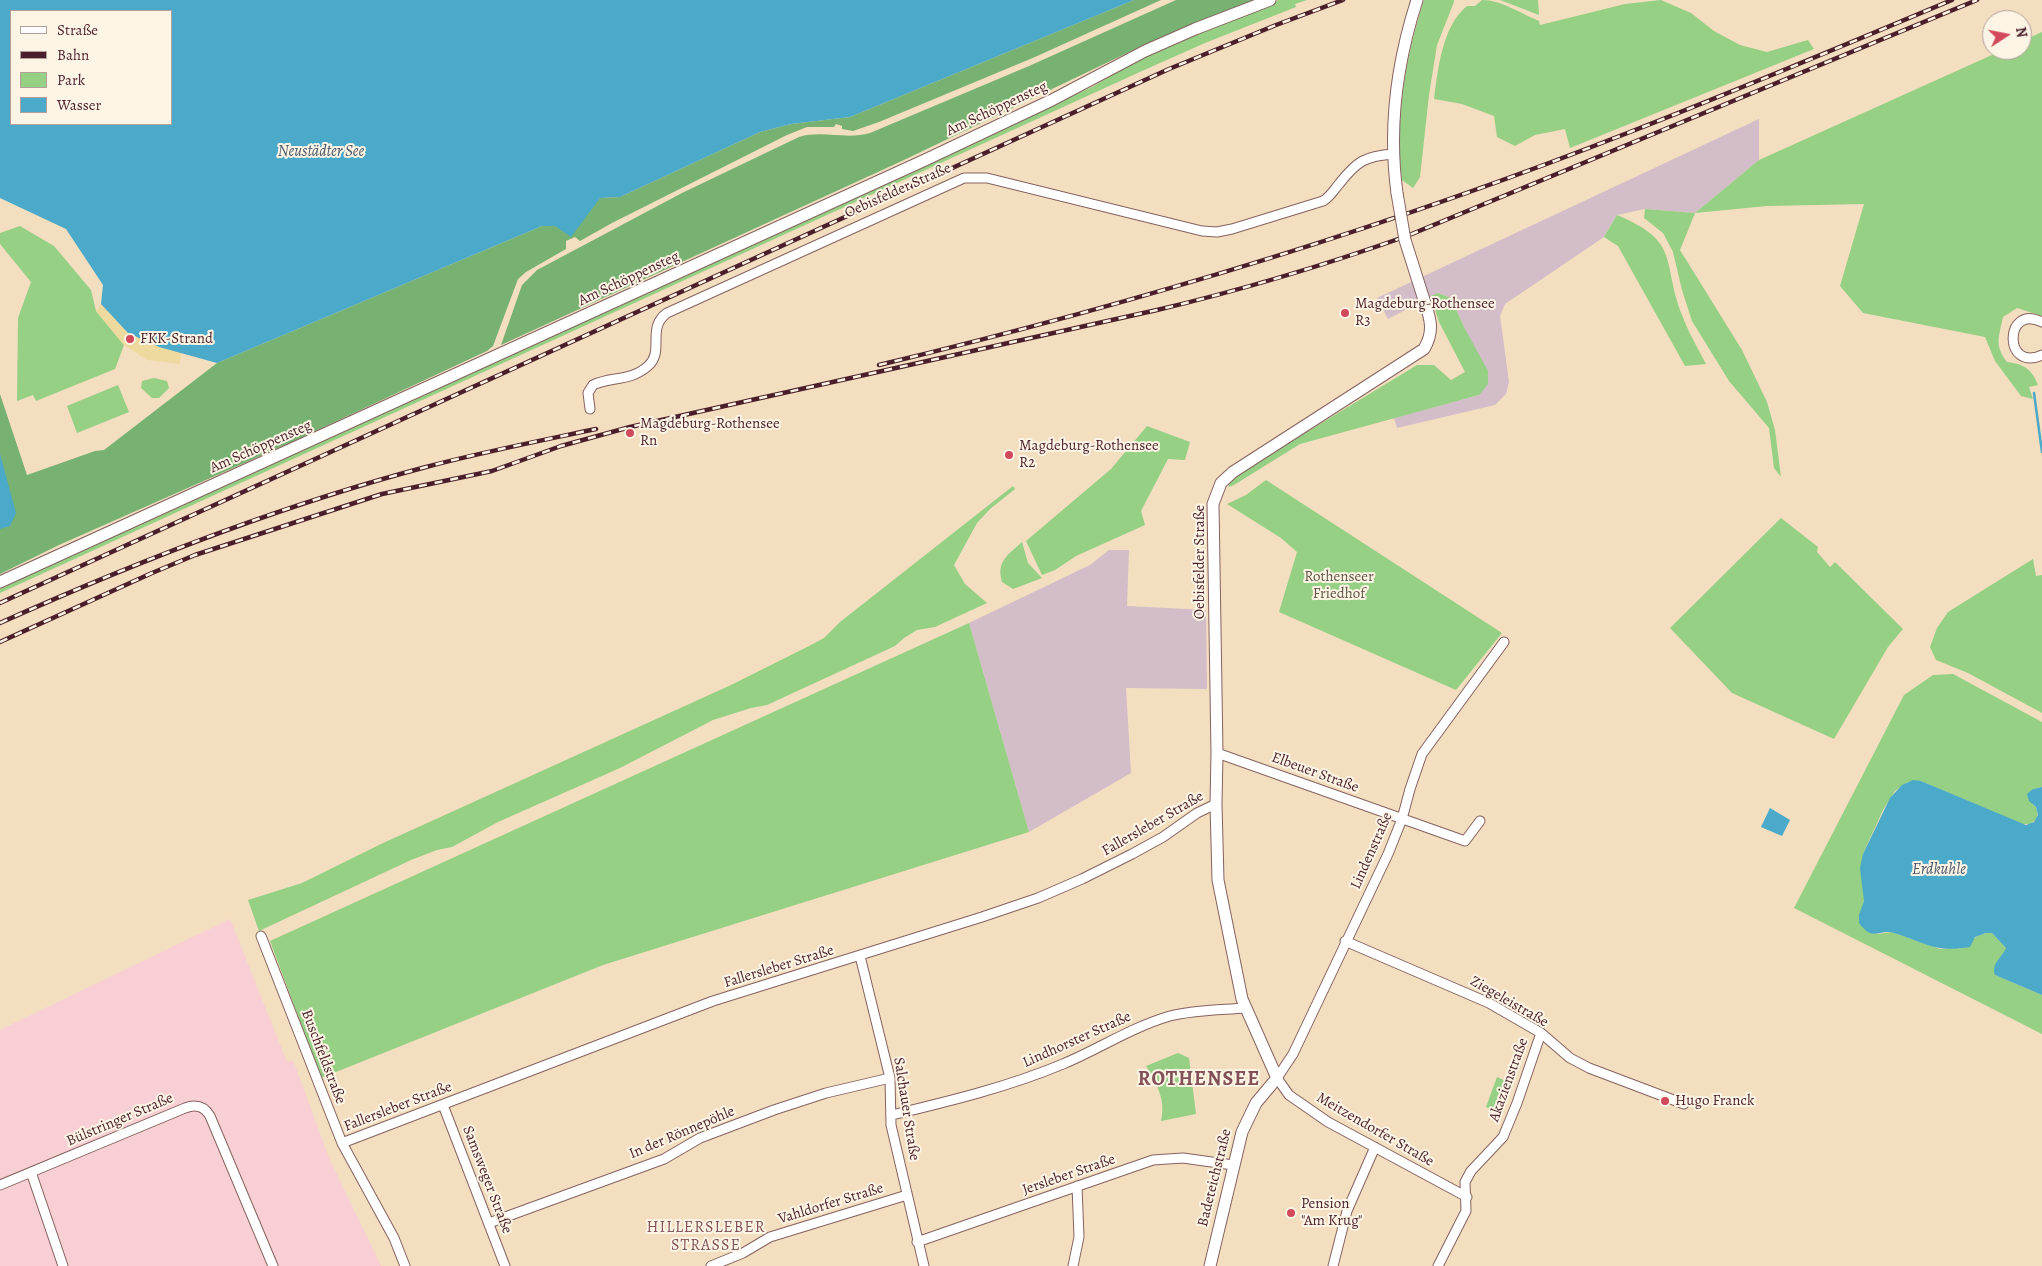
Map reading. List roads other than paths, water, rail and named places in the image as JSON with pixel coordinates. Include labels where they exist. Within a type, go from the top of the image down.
[{"type":"street","name":"Am Schöppensteg","points":[[0,582],[925,160],[1052,100],[1145,51],[1270,0]]},
{"type":"street","name":"Oebisfelder Straße","points":[[1277,1078],[1245,1008],[1219,886],[1216,804],[1213,504],[1218,490],[1227,476],[1254,456],[1424,349],[1431,336],[1432,327],[1405,240],[1397,192],[1394,154],[1394,124],[1398,79],[1417,0]]},
{"type":"street","name":"Oebisfelder Straße","points":[[590,409],[588,393],[590,387],[598,383],[627,378],[650,364],[656,351],[656,329],[667,313],[964,178],[987,178],[1202,231],[1217,232],[1323,201],[1330,196],[1360,162],[1375,155],[1394,154]]},
{"type":"street","points":[[2041,357],[2032,358],[2020,354],[2013,344],[2012,336],[2017,325],[2024,320],[2032,318],[2042,322]]},
{"type":"street","name":"Lindenstraße","points":[[1277,1078],[1293,1054],[1345,940],[1380,871],[1402,819],[1422,754],[1504,642]]},
{"type":"street","name":"Elbeuer Straße","points":[[1217,754],[1465,841],[1480,821]]},
{"type":"street","name":"Fallersleber Straße","points":[[342,1143],[713,1001],[982,918],[1059,889],[1132,854],[1197,813],[1216,804]]},
{"type":"street","name":"Buschfeldstraße","points":[[261,936],[342,1143],[394,1238],[405,1266]]},
{"type":"street","name":"Ziegeleistraße","points":[[1345,940],[1489,1003],[1541,1033],[1570,1058],[1684,1104]]},
{"type":"street","name":"Salchauer Straße","points":[[860,956],[890,1078],[891,1126],[924,1266]]},
{"type":"street","name":"Lindhorster Straße","points":[[892,1115],[958,1100],[1015,1082],[1063,1064],[1140,1027],[1171,1016],[1192,1012],[1245,1008]]},
{"type":"street","name":"Akazienstraße","points":[[1438,1266],[1466,1211],[1465,1182],[1471,1171],[1503,1136],[1517,1103],[1541,1033]]},
{"type":"street","name":"In der Rönnepöhle","points":[[488,1223],[664,1159],[700,1138],[774,1110],[821,1094],[890,1078]]},
{"type":"street","name":"Meitzendorfer Straße","points":[[1277,1078],[1289,1095],[1328,1122],[1467,1197]]},
{"type":"street","name":"Badeteichstraße","points":[[1210,1266],[1233,1165],[1246,1120],[1277,1078]]},
{"type":"street","name":"Samsweger Straße","points":[[443,1104],[505,1266]]},
{"type":"street","name":"Bülstringer Straße","points":[[0,1186],[184,1108],[201,1107],[210,1116],[273,1266]]},
{"type":"street","points":[[1333,1266],[1347,1211],[1375,1147]]},
{"type":"street","name":"Jersleber Straße","points":[[917,1242],[1077,1186],[1164,1158],[1183,1158],[1233,1165]]},
{"type":"street","points":[[31,1172],[63,1266]]},
{"type":"street","points":[[1074,1266],[1079,1237],[1077,1186]]},
{"type":"street","name":"Vahldorfer Straße","points":[[710,1266],[743,1253],[770,1237],[907,1196]]},
{"type":"water","name":"Neustädter See","points":[[0,0],[1134,0],[850,117],[791,124],[760,132],[620,197],[600,198],[571,237],[555,226],[542,226],[217,363],[159,347],[128,333],[101,304],[103,285],[66,229],[0,198]]},
{"type":"water","points":[[0,454],[16,513],[10,526],[0,529]]},
{"type":"water","name":"Erdkuhle","points":[[1913,780],[1921,781],[2026,825],[2034,822],[2038,815],[2036,807],[2029,801],[2027,794],[2033,789],[2042,787],[2042,995],[1995,975],[1994,967],[2006,948],[1992,933],[1975,937],[1970,947],[1948,949],[1931,946],[1889,932],[1873,934],[1864,929],[1859,923],[1859,915],[1864,901],[1860,868],[1863,854],[1890,798],[1902,785]]},
{"type":"water","points":[[1770,808],[1790,820],[1782,836],[1761,827]]},
{"type":"waterway","points":[[2034,393],[2042,452]]},
{"type":"railway","points":[[0,603],[1169,69],[1343,0]]},
{"type":"railway","points":[[879,365],[1164,290],[1352,232],[1538,167],[1670,116],[1952,0]]},
{"type":"railway","points":[[0,642],[195,555],[382,494],[492,471],[561,446],[630,427],[1157,310],[1252,285],[1345,257],[1407,236],[1977,0]]},
{"type":"railway","points":[[0,623],[104,578],[210,536],[317,499],[371,482],[447,462],[596,429]]},
{"type":"place","name":"Magdeburg-Rothensee R3","points":[[1345,313]]},
{"type":"place","name":"FKK-Strand","points":[[130,339]]},
{"type":"place","name":"Magdeburg-Rothensee Rn","points":[[630,433]]},
{"type":"place","name":"Magdeburg-Rothensee R2","points":[[1009,455]]},
{"type":"place","name":"Hugo Franck","points":[[1665,1101]]},
{"type":"place","name":"Pension \"Am Krug\"","points":[[1291,1213]]},
{"type":"district","name":"ROTHENSEE","points":[[1199,1080]]},
{"type":"district","name":"HILLERSLEBER STRASSE","points":[[706,1237]]},
{"type":"park label","name":"Rothenseer Friedhof","points":[[1339,586]]}]
